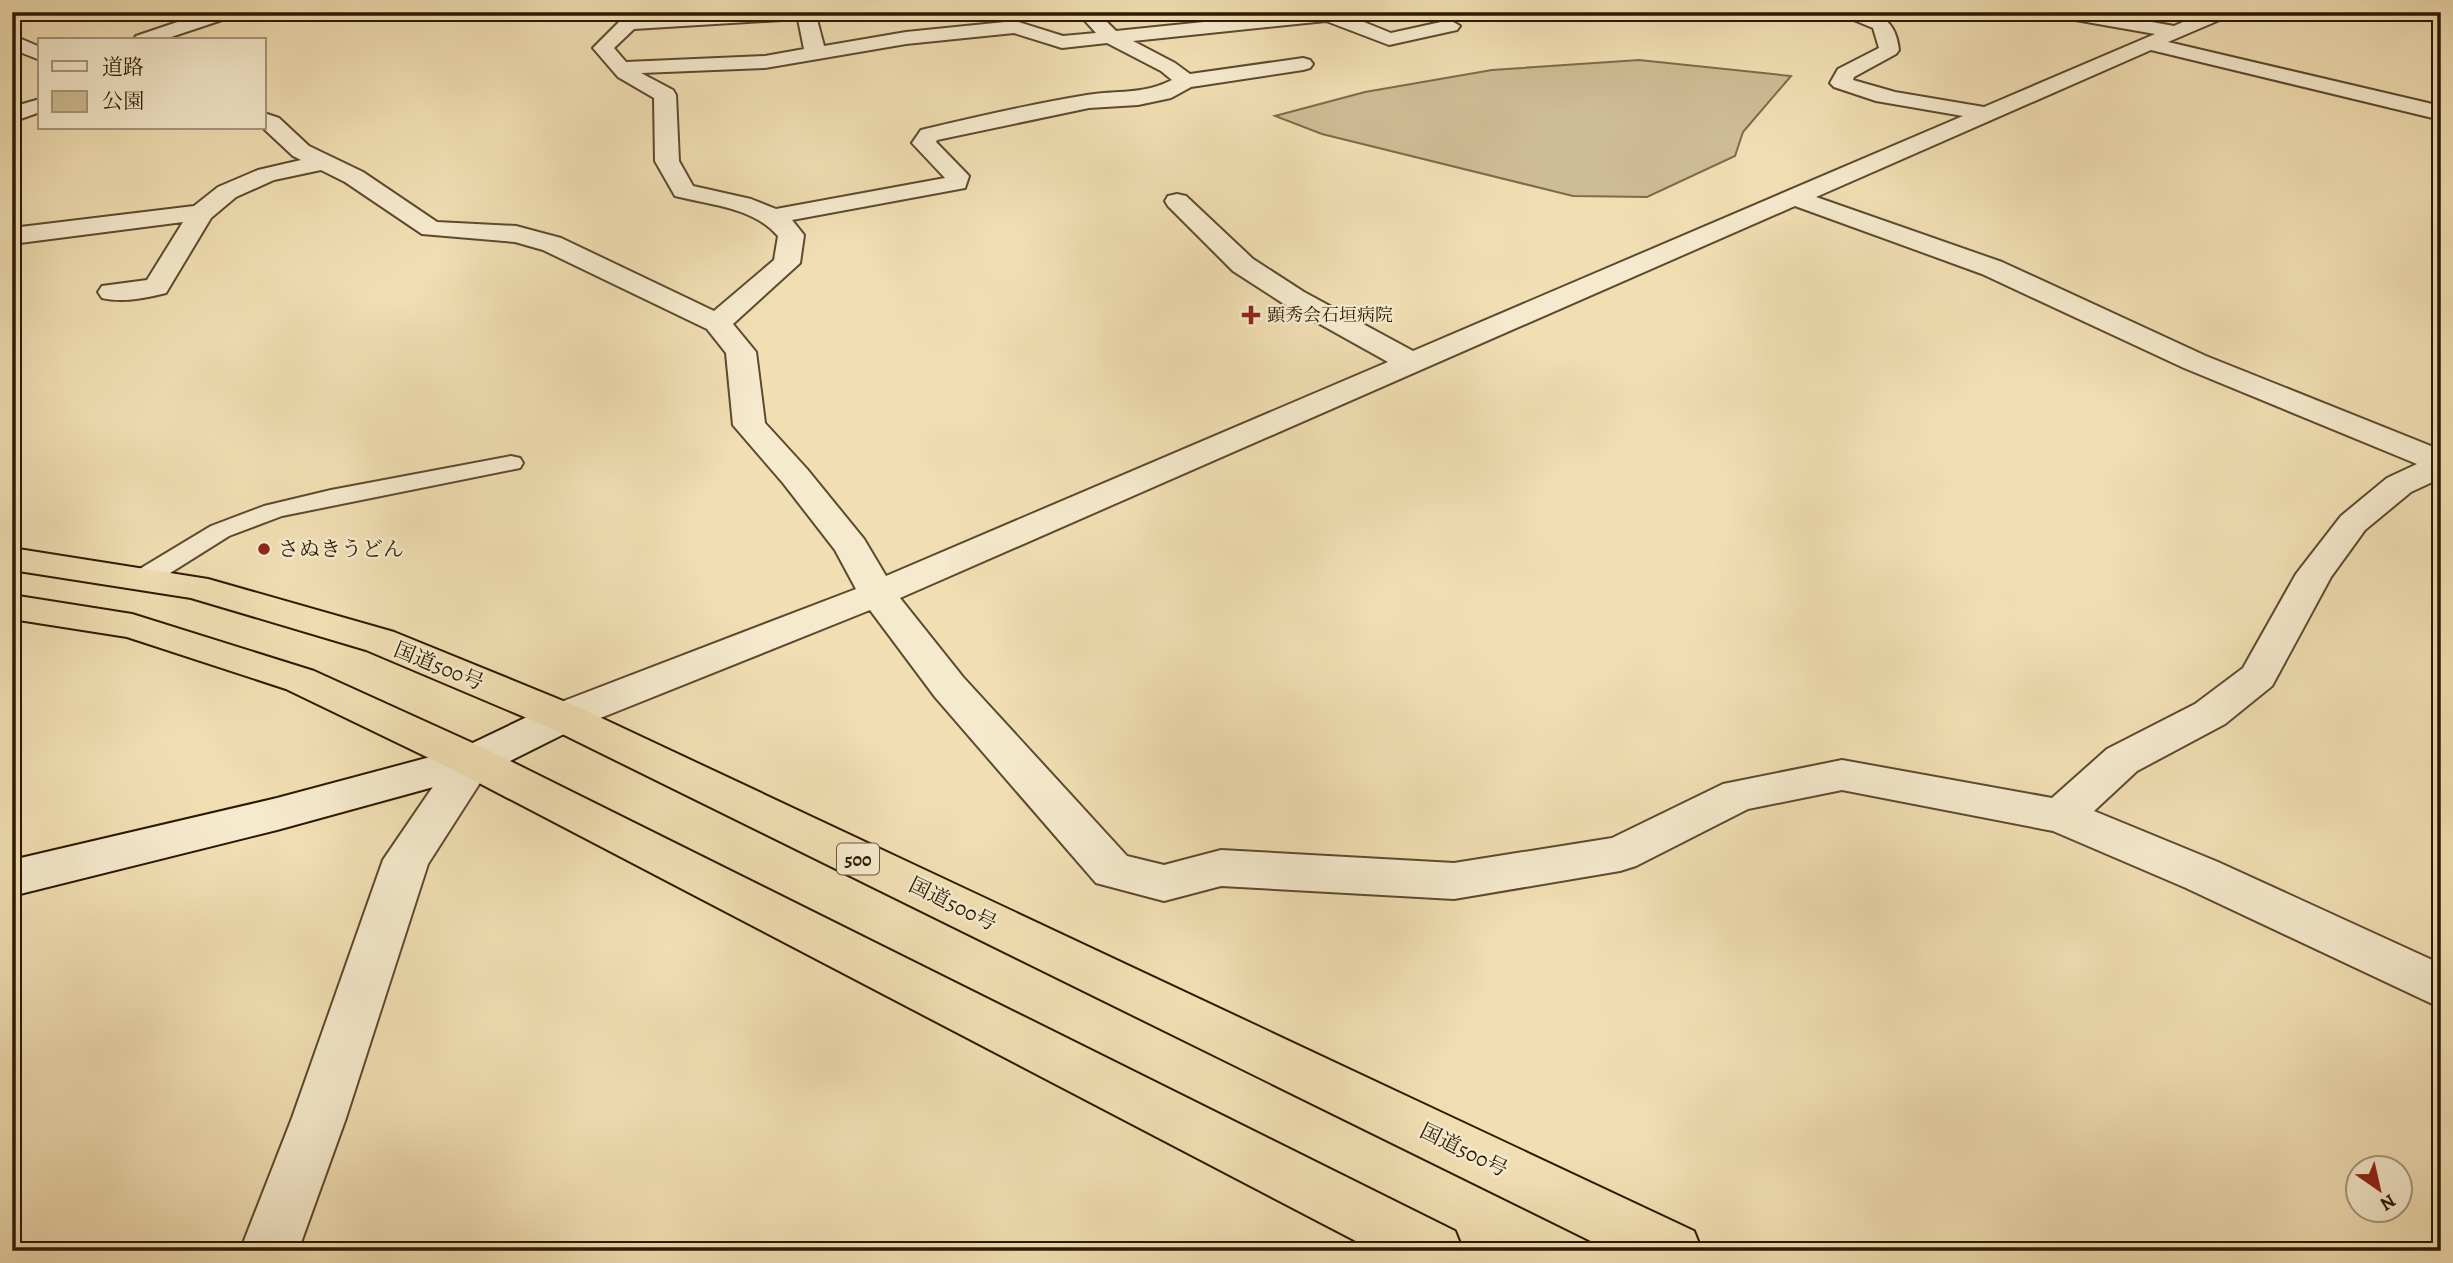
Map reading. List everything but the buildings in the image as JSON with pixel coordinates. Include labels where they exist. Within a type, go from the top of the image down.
[{"type":"highway","name":"国道500号","points":[[12,559],[195,587],[380,641],[563,717],[1673,1251]]},
{"type":"highway","points":[[12,607],[132,626],[300,680],[473,761],[1434,1251]]},
{"type":"street","points":[[149,38],[227,12]]},
{"type":"street","points":[[1086,12],[1112,38],[1168,67],[1186,80]]},
{"type":"street","points":[[620,68],[765,62],[906,38],[1015,27],[1062,42],[1112,38],[1225,19],[1330,16],[1362,12]]},
{"type":"street","points":[[1330,16],[1389,39],[1450,26],[1414,12]]},
{"type":"street","points":[[1851,12],[1881,24],[1888,38],[1889,50],[1845,73],[1842,83],[1869,95],[1951,105],[1987,114]]},
{"type":"street","points":[[2064,12],[2441,113]]},
{"type":"street","points":[[12,878],[276,814],[473,761],[563,717],[877,594],[2222,12]]},
{"type":"street","points":[[717,323],[787,263],[791,235],[783,223],[745,206],[684,191],[667,161],[665,95],[625,73],[603,48],[636,18],[806,13],[815,52]]},
{"type":"street","points":[[12,41],[38,53]]},
{"type":"street","points":[[772,218],[831,203],[891,196],[956,183],[957,176],[924,144],[929,135],[1088,101],[1138,99],[1163,93],[1186,80],[1303,64]]},
{"type":"street","points":[[12,115],[38,106]]},
{"type":"street","points":[[266,121],[301,151],[354,177],[431,229],[516,234],[552,244],[717,323],[741,352],[749,425],[795,476],[850,547],[877,594],[950,687],[1112,870],[1164,883],[1222,868],[1454,881],[1620,854],[1738,795],[1842,775],[2061,816],[2202,875],[2441,987]]},
{"type":"street","points":[[112,292],[156,286],[201,213],[227,192],[266,175],[324,163]]},
{"type":"street","points":[[1796,198],[1993,268],[2195,362],[2381,435],[2441,464]]},
{"type":"street","points":[[1177,201],[1243,265],[1294,298],[1413,363]]},
{"type":"street","points":[[12,236],[201,213]]},
{"type":"street","points":[[2061,816],[2122,760],[2210,714],[2258,677],[2314,574],[2353,523],[2399,485],[2441,464]]},
{"type":"street","points":[[268,1251],[319,1118],[406,860],[473,761]]},
{"type":"lane","points":[[142,579],[220,531],[273,511],[331,497],[511,463]]},
{"type":"green space","points":[[1639,60],[1791,76],[1743,132],[1735,156],[1647,197],[1573,196],[1322,134],[1275,116],[1365,92],[1492,70]]},
{"type":"place","name":"顕秀会石垣病院","points":[[1251,315]]},
{"type":"place","name":"さぬきうどん","points":[[264,549]]}]
